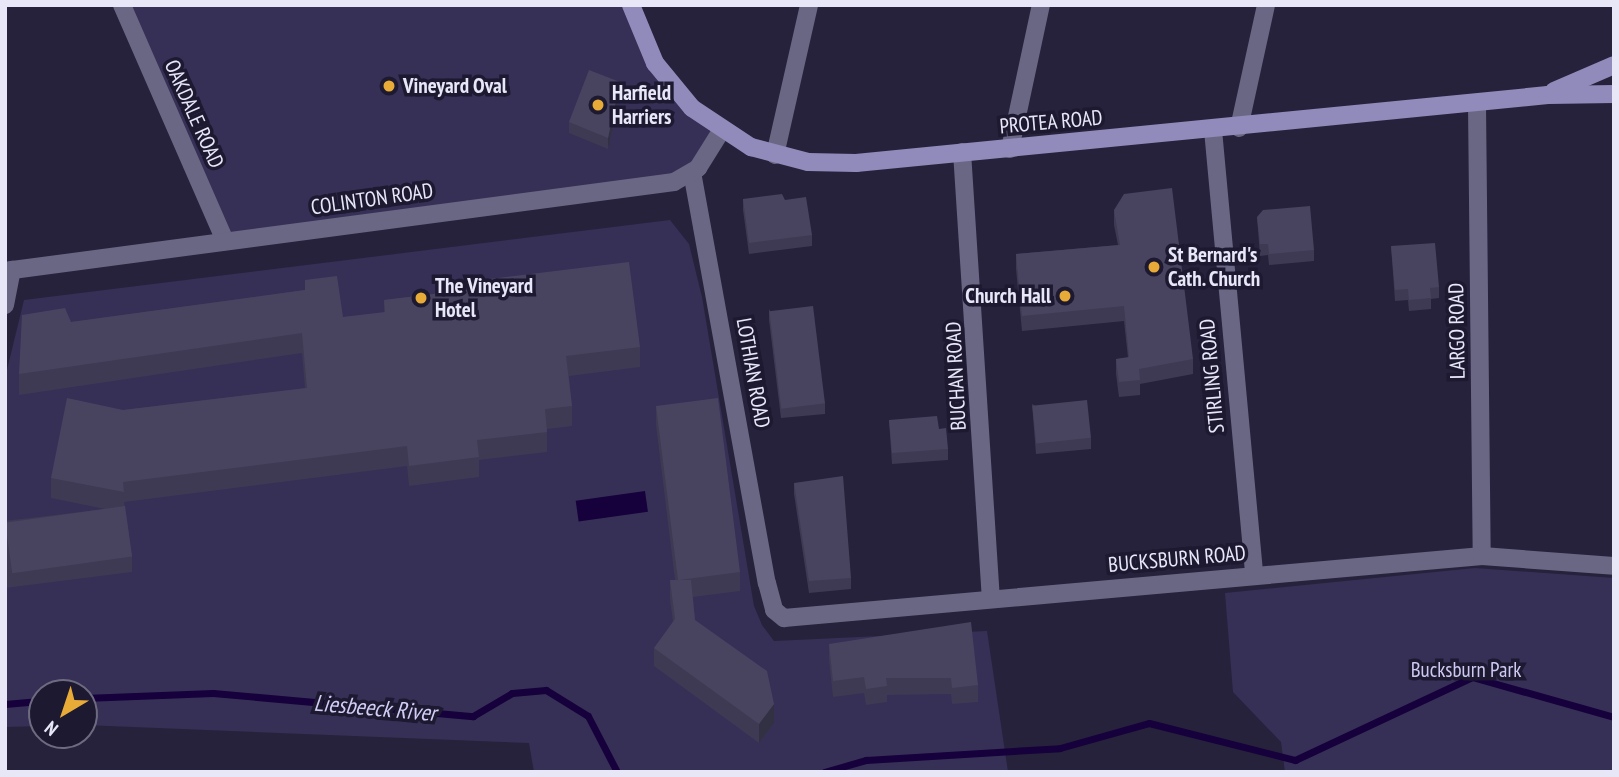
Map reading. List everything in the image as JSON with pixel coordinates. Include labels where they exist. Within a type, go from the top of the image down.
[{"type":"main road","name":"PROTEA ROAD","points":[[631,5],[662,75],[721,131],[775,155],[839,164],[1477,105],[1548,94],[1614,94]]},
{"type":"main road","name":"PROTEA ROAD","points":[[1548,94],[1614,65]]},
{"type":"street","name":"OAKDALE ROAD","points":[[121,5],[225,242]]},
{"type":"street","points":[[775,155],[809,5]]},
{"type":"street","points":[[1010,149],[1041,5]]},
{"type":"street","points":[[1239,128],[1266,5]]},
{"type":"street","name":"LARGO ROAD","points":[[1477,105],[1482,556]]},
{"type":"street","name":"STIRLING ROAD","points":[[1213,130],[1254,576]]},
{"type":"street","points":[[692,172],[721,131]]},
{"type":"street","name":"BUCHAN ROAD","points":[[962,152],[991,597]]},
{"type":"street","name":"COLINTON ROAD","points":[[9,270],[669,183],[692,172]]},
{"type":"street","name":"LOTHIAN ROAD","points":[[692,172],[768,583]]},
{"type":"street","points":[[5,305],[9,270]]},
{"type":"street","name":"BUCKSBURN ROAD","points":[[768,583],[774,610],[791,619],[991,597],[1482,556],[1614,566]]},
{"type":"green space","points":[[122,5],[631,5],[644,42],[721,131],[684,179],[225,241]]},
{"type":"green space","points":[[670,220],[689,244],[702,297],[754,606],[762,625],[774,641],[987,631],[1008,772],[534,772],[529,743],[98,726],[98,679],[28,679],[28,726],[5,727],[5,378],[24,300]]},
{"type":"green space","name":"Bucksburn Park","points":[[1475,568],[1614,578],[1614,772],[1285,772],[1281,742],[1233,692],[1225,593]]},
{"type":"shaded area","points":[[645,491],[648,512],[579,522],[576,501]]},
{"type":"building","name":"Harfield Harriers","points":[[589,70],[620,82],[608,138],[569,122]]},
{"type":"building","points":[[1172,188],[1193,359],[1139,369],[1140,380],[1119,382],[1116,359],[1129,357],[1124,306],[1022,316],[1016,254],[1120,245],[1114,210],[1124,194]]},
{"type":"building","points":[[782,194],[785,200],[806,197],[812,235],[749,243],[743,199]]},
{"type":"building","points":[[1310,206],[1314,250],[1269,254],[1268,244],[1260,244],[1257,217],[1263,210]]},
{"type":"building","points":[[1435,243],[1439,287],[1430,288],[1431,298],[1409,300],[1408,289],[1395,290],[1391,246]]},
{"type":"building","points":[[629,262],[640,347],[566,356],[572,406],[545,409],[547,432],[477,440],[479,457],[409,466],[407,446],[123,482],[124,492],[51,478],[67,398],[123,410],[307,388],[302,333],[19,374],[22,315],[65,308],[71,322],[305,290],[305,280],[337,276],[343,317],[385,312],[384,300],[474,289],[473,281]]},
{"type":"building","points":[[813,306],[825,403],[781,409],[769,311]]},
{"type":"building","points":[[718,398],[740,572],[679,580],[691,580],[695,620],[767,671],[774,704],[759,724],[654,648],[675,619],[670,580],[678,580],[656,406]]},
{"type":"building","points":[[1087,400],[1091,438],[1036,444],[1032,406]]},
{"type":"building","points":[[937,416],[939,429],[946,428],[948,449],[892,453],[889,420]]},
{"type":"building","points":[[843,476],[851,578],[809,581],[794,483]]},
{"type":"building","points":[[125,506],[132,557],[12,573],[5,523]]},
{"type":"building","points":[[971,622],[978,685],[952,688],[951,678],[886,678],[887,686],[866,689],[864,677],[833,681],[829,644]]},
{"type":"waterway","name":"Liesbeeck River","points":[[824,772],[866,760],[1060,748],[1149,723],[1295,760],[1472,677],[1614,717]]},
{"type":"waterway","name":"Liesbeeck River","points":[[98,697],[213,693],[473,716],[512,693],[546,690],[588,716],[617,772]]},
{"type":"waterway","name":"Liesbeeck River","points":[[5,704],[28,702]]},
{"type":"place","name":"Vineyard Oval","points":[[389,86]]},
{"type":"place","name":"Harfield Harriers","points":[[598,105]]},
{"type":"place","name":"St Bernard's Cath. Church","points":[[1154,267]]},
{"type":"place","name":"Church Hall","points":[[1065,296]]},
{"type":"place","name":"The Vineyard Hotel","points":[[421,298]]}]
